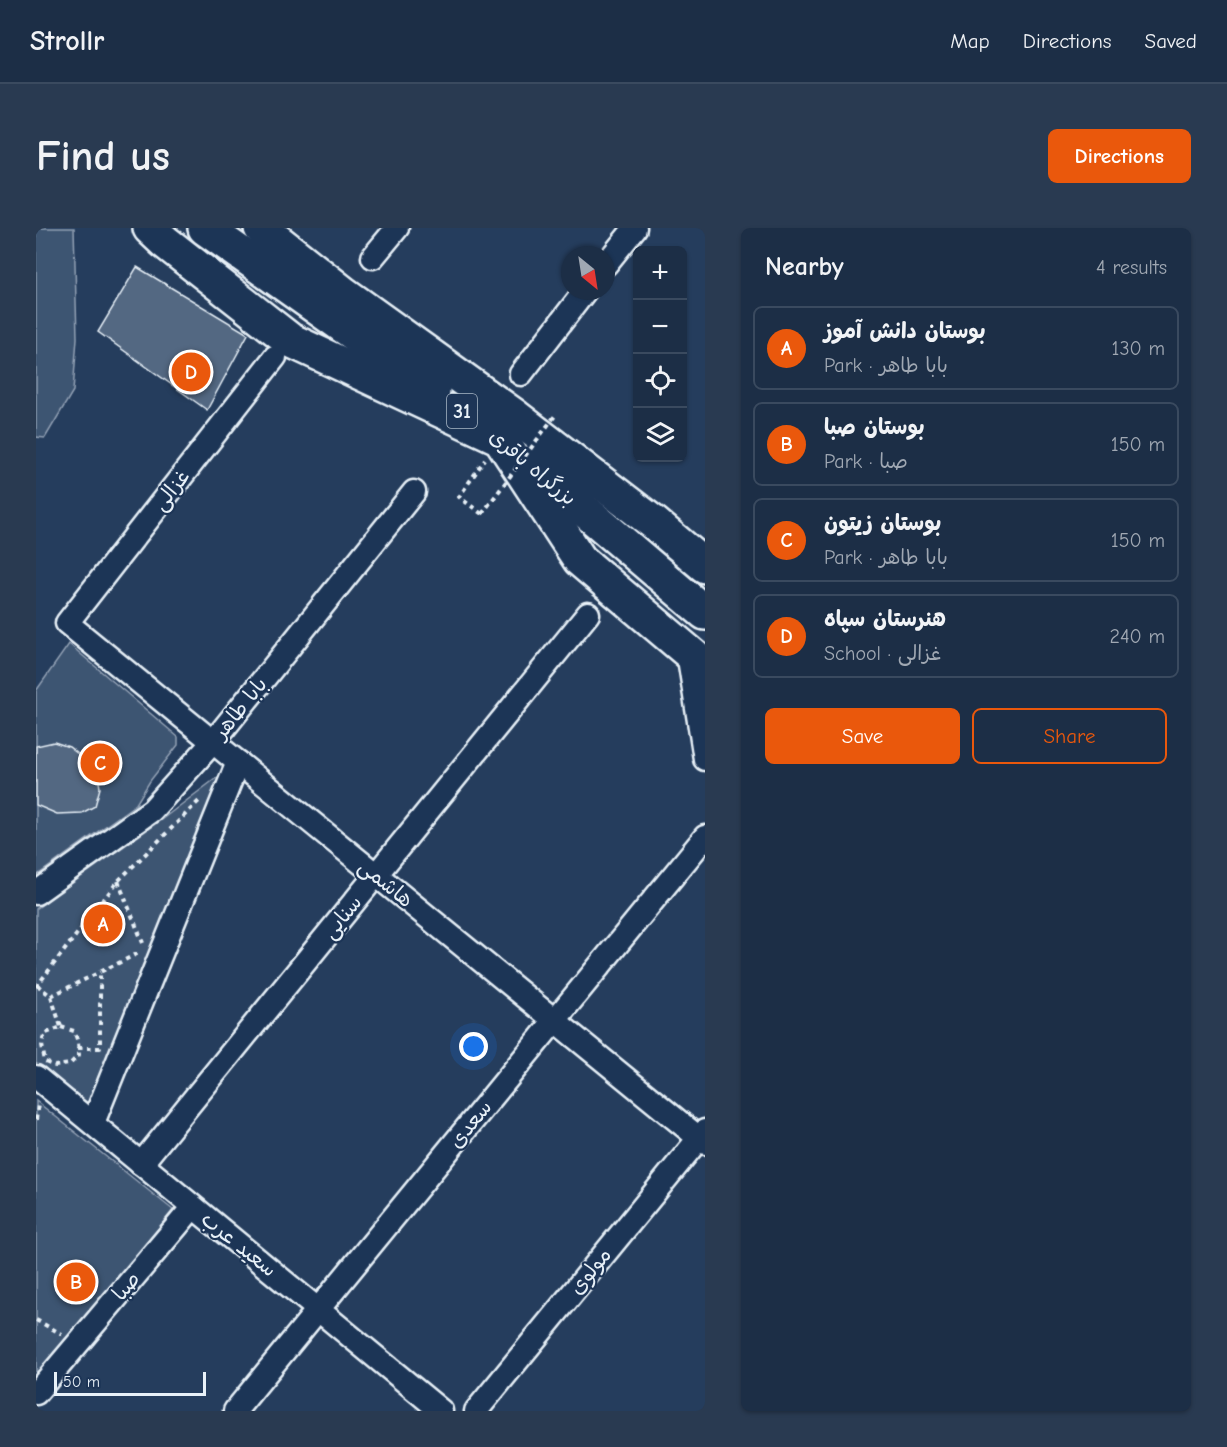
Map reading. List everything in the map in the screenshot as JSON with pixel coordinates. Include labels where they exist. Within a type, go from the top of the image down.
[{"type":"highway","points":[[130,228],[157,235],[290,340],[508,428],[599,455],[705,537]]},
{"type":"highway","name":"بزرگراه باقری","points":[[205,228],[654,523],[705,566]]},
{"type":"highway","name":"بزرگراه باقری","points":[[261,228],[508,428],[705,613]]},
{"type":"highway","points":[[508,428],[580,560],[696,659]]},
{"type":"street","points":[[373,257],[397,228]]},
{"type":"street","points":[[615,252],[634,228]]},
{"type":"street","points":[[521,374],[578,300]]},
{"type":"street","name":"غزالی","points":[[67,623],[275,357]]},
{"type":"street","name":"بابا طاهر","points":[[36,893],[152,810],[213,742],[414,492]]},
{"type":"street","name":"سنایی","points":[[141,1164],[588,614]]},
{"type":"street","name":"هاشمی","points":[[67,623],[554,1020],[703,1138]]},
{"type":"street","points":[[696,659],[705,759]]},
{"type":"street","points":[[93,1123],[238,762]]},
{"type":"street","name":"سعدی","points":[[235,1411],[705,837]]},
{"type":"street","name":"سعید عرب","points":[[36,1077],[441,1411]]},
{"type":"street","name":"مولوی","points":[[476,1411],[703,1138]]},
{"type":"street","name":"صبا","points":[[36,1392],[193,1207]]},
{"type":"path","points":[[508,428],[459,497],[482,514],[556,413]]},
{"type":"path","points":[[61,1027],[51,996],[37,986],[118,881],[204,795]]},
{"type":"path","points":[[51,996],[145,950],[118,881]]},
{"type":"path","points":[[78,1048],[100,1048],[100,972]]},
{"type":"path","points":[[61,1027],[74,1031],[79,1055],[70,1064],[55,1066],[45,1062],[42,1045],[44,1034],[61,1027]]},
{"type":"path","points":[[36,1320],[79,1342]]},
{"type":"shaded area","points":[[36,228],[74,228],[77,338],[73,391],[45,438],[36,437]]},
{"type":"shaded area","points":[[69,644],[178,737],[178,745],[150,781],[136,804],[36,876],[36,691]]},
{"type":"shaded area","points":[[231,767],[92,1113],[36,1066],[36,909]]},
{"type":"shaded area","points":[[36,1101],[173,1210],[36,1380]]},
{"type":"building","points":[[137,267],[248,334],[207,410],[98,332]]},
{"type":"building","points":[[54,742],[69,747],[97,769],[100,788],[95,806],[82,813],[57,814],[36,805],[36,746]]},
{"type":"place","name":"هنرستان سپاه","points":[[191,372]]},
{"type":"place","name":"بوستان زیتون","points":[[100,763]]},
{"type":"place","name":"بوستان دانش آموز","points":[[103,924]]},
{"type":"place","name":"بوستان صبا","points":[[76,1282]]}]
